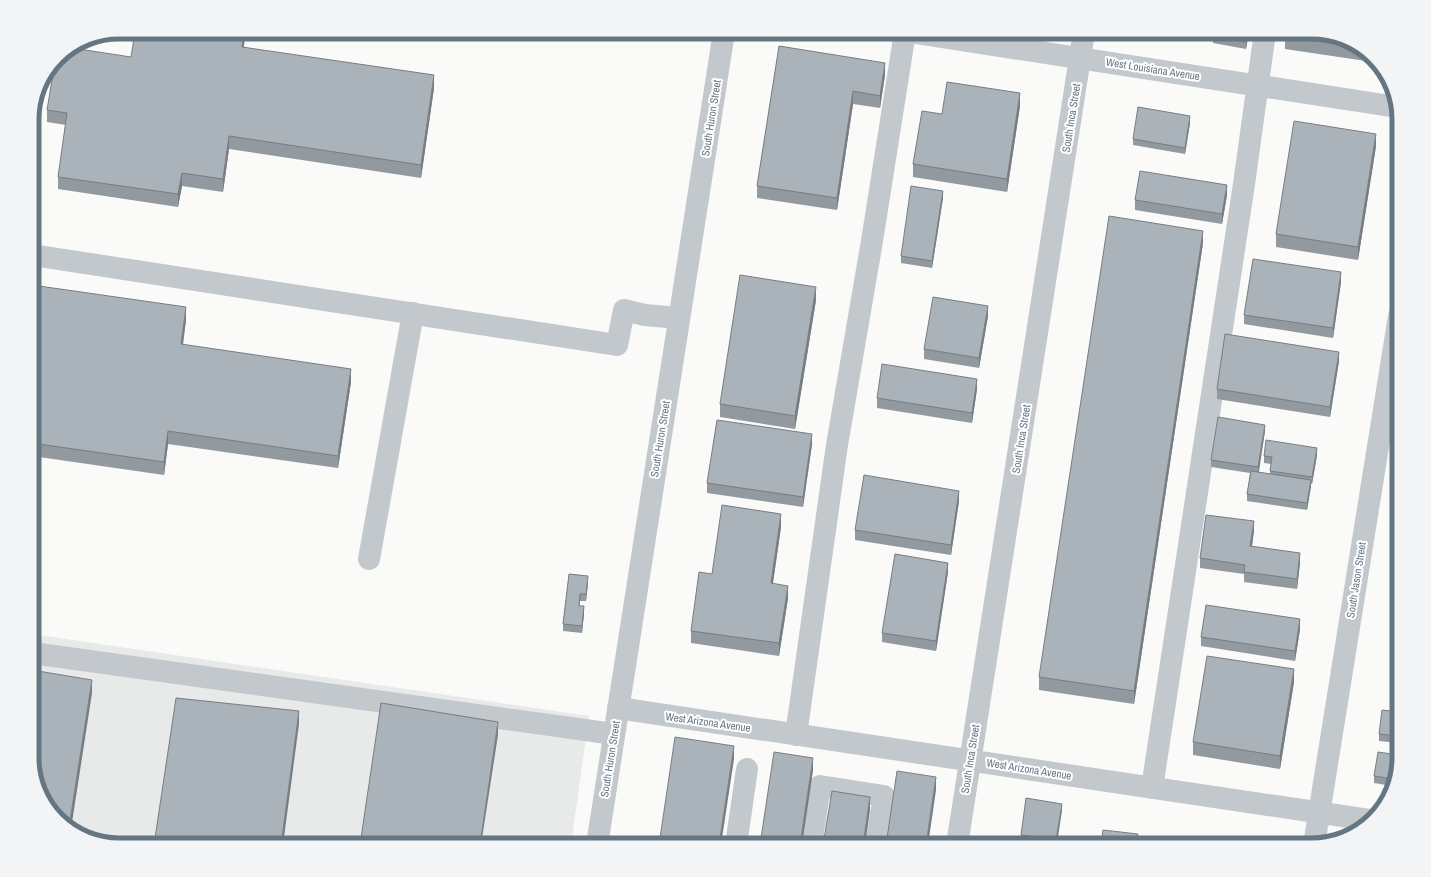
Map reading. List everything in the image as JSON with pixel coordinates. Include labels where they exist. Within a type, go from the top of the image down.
[{"type":"street","name":"South Huron Street","points":[[597,838],[723,39]]},
{"type":"street","points":[[796,734],[837,445],[873,234],[904,39]]},
{"type":"street","name":"West Louisiana Avenue","points":[[955,39],[1391,106]]},
{"type":"street","name":"South Inca Street","points":[[958,838],[1083,39]]},
{"type":"street","points":[[1152,788],[1244,184],[1264,39]]},
{"type":"street","points":[[39,256],[617,345],[624,310],[645,315],[679,318]]},
{"type":"street","points":[[369,559],[413,313]]},
{"type":"street","name":"South Jason Street","points":[[1315,838],[1392,359]]},
{"type":"street","points":[[39,653],[614,734]]},
{"type":"street","name":"West Arizona Avenue","points":[[618,708],[1363,819]]},
{"type":"street","points":[[737,838],[747,769]]},
{"type":"street","points":[[812,838],[820,786],[884,796],[877,838]]},
{"type":"shaded area","points":[[39,635],[589,716],[572,838],[108,837],[88,832],[62,815],[45,789],[39,763]]},
{"type":"building","points":[[134,39],[243,39],[242,47],[434,75],[421,165],[229,136],[223,179],[182,173],[178,194],[58,177],[67,113],[47,110],[53,74],[62,62],[80,49],[131,57]]},
{"type":"building","points":[[1230,39],[1246,39],[1246,42]]},
{"type":"building","points":[[1300,39],[1323,40],[1342,45]]},
{"type":"building","points":[[779,46],[885,63],[880,96],[853,91],[837,198],[757,186]]},
{"type":"building","points":[[947,82],[1020,93],[1007,179],[913,164],[922,111],[942,114]]},
{"type":"building","points":[[1138,107],[1190,116],[1185,148],[1133,139]]},
{"type":"building","points":[[1294,121],[1376,134],[1358,247],[1276,234]]},
{"type":"building","points":[[1140,171],[1227,185],[1222,214],[1135,200]]},
{"type":"building","points":[[911,186],[943,191],[932,261],[901,256]]},
{"type":"building","points":[[1109,216],[1203,231],[1134,691],[1039,677]]},
{"type":"building","points":[[1253,259],[1341,272],[1333,328],[1244,315]]},
{"type":"building","points":[[740,275],[816,287],[795,416],[720,404]]},
{"type":"building","points":[[39,286],[186,307],[181,344],[351,369],[338,456],[168,431],[164,462],[39,444]]},
{"type":"building","points":[[933,297],[988,306],[979,358],[924,349]]},
{"type":"building","points":[[1225,334],[1339,352],[1330,407],[1217,389]]},
{"type":"building","points":[[882,364],[977,379],[972,413],[877,398]]},
{"type":"building","points":[[1218,417],[1265,425],[1258,467],[1211,460]]},
{"type":"building","points":[[717,420],[812,434],[803,497],[707,483]]},
{"type":"building","points":[[1266,440],[1317,448],[1312,477],[1270,471],[1272,457],[1264,456]]},
{"type":"building","points":[[1251,471],[1311,480],[1307,503],[1247,494]]},
{"type":"building","points":[[864,475],[959,491],[951,545],[855,530]]},
{"type":"building","points":[[722,505],[781,514],[771,583],[788,586],[779,643],[691,631],[699,572],[712,574]]},
{"type":"building","points":[[1206,515],[1254,521],[1250,546],[1300,553],[1297,579],[1244,572],[1245,565],[1200,558]]},
{"type":"building","points":[[895,554],[948,563],[936,641],[882,633]]},
{"type":"building","points":[[569,574],[588,576],[586,594],[580,594],[579,606],[584,606],[582,626],[563,624]]},
{"type":"building","points":[[1206,605],[1300,619],[1295,651],[1201,637]]},
{"type":"building","points":[[1207,656],[1294,669],[1280,756],[1193,742]]},
{"type":"building","points":[[39,671],[92,680],[70,821],[62,815],[50,798],[42,779],[39,763]]},
{"type":"building","points":[[176,698],[299,711],[282,838],[155,838]]},
{"type":"building","points":[[381,703],[498,722],[481,838],[361,838]]},
{"type":"building","points":[[1382,710],[1392,711],[1392,735],[1379,734]]},
{"type":"building","points":[[675,737],[734,746],[720,838],[660,838]]},
{"type":"building","points":[[774,752],[813,758],[801,838],[761,838]]},
{"type":"building","points":[[1378,752],[1392,754],[1389,778],[1374,776]]},
{"type":"building","points":[[897,771],[936,777],[927,838],[887,838]]},
{"type":"building","points":[[832,791],[870,797],[864,838],[824,838]]},
{"type":"building","points":[[1026,798],[1062,804],[1056,838],[1042,838],[1021,835]]},
{"type":"building","points":[[1103,830],[1138,834],[1138,838],[1102,838]]}]
